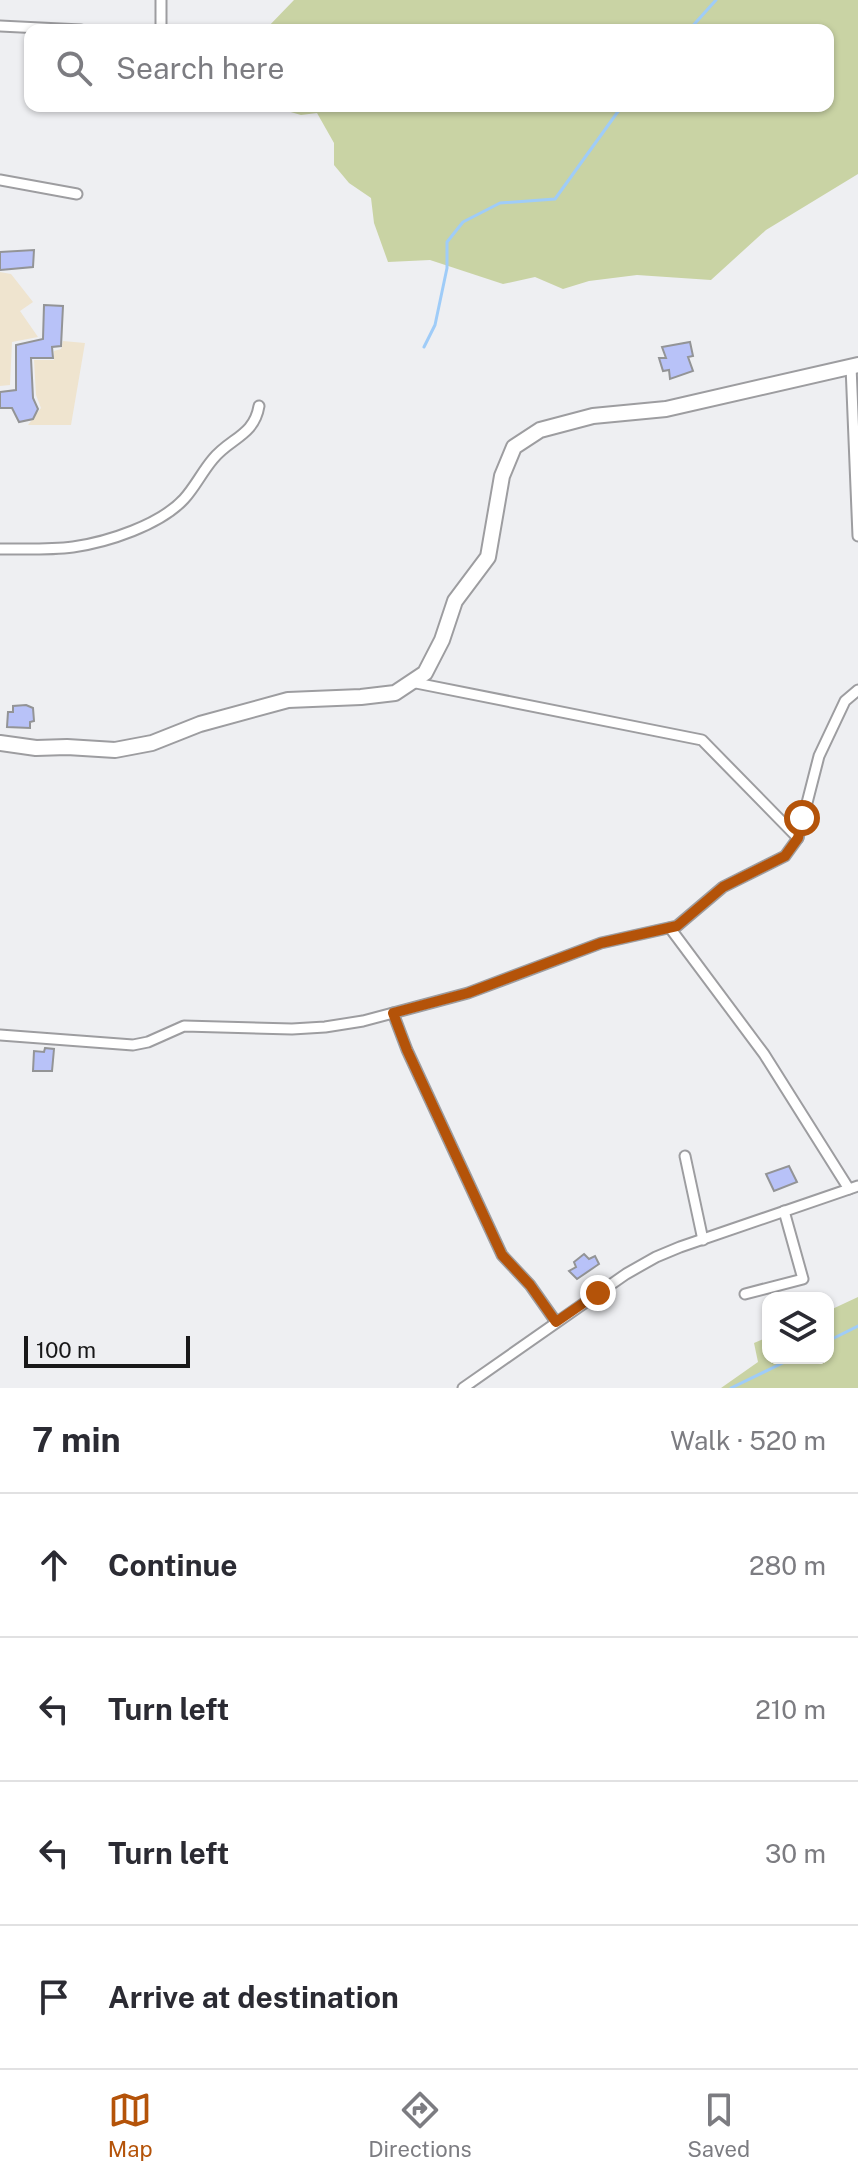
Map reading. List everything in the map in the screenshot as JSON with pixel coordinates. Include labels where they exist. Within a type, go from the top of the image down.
[{"type":"main road","points":[[0,743],[36,748],[115,750],[152,743],[200,724],[288,700],[395,693],[425,673],[442,640],[455,601],[488,557],[502,476],[514,447],[540,430],[593,416],[666,409],[855,366]]},
{"type":"street","points":[[161,0],[161,24]]},
{"type":"street","points":[[0,26],[24,27]]},
{"type":"street","points":[[0,180],[77,194]]},
{"type":"street","points":[[855,366],[858,536]]},
{"type":"street","points":[[0,549],[73,547],[112,538],[161,518],[183,500],[212,459],[250,429],[259,406]]},
{"type":"street","points":[[411,682],[702,740],[798,838]]},
{"type":"street","points":[[0,1035],[133,1045],[148,1042],[184,1026],[292,1029],[363,1021],[468,993],[601,943],[677,926],[723,887],[785,856],[798,838],[819,756],[845,701],[858,690]]},
{"type":"street","points":[[463,1388],[626,1274],[656,1257],[854,1188],[764,1054],[670,928]]},
{"type":"street","points":[[393,1013],[407,1050],[502,1255],[530,1285],[556,1322]]},
{"type":"street","points":[[685,1156],[703,1240]]},
{"type":"street","points":[[745,1294],[803,1279],[784,1211]]},
{"type":"shaded area","points":[[0,272],[11,274],[33,302],[20,311],[38,337],[12,342],[10,385],[0,386]]},
{"type":"shaded area","points":[[63,341],[85,343],[71,425],[28,425],[41,408],[36,395],[34,360],[54,360],[54,351],[61,349]]},
{"type":"green space","points":[[294,0],[858,0],[858,174],[766,230],[711,280],[637,275],[589,281],[563,289],[535,277],[503,284],[430,260],[388,262],[374,223],[371,198],[349,183],[334,165],[334,143],[317,113],[301,115],[291,112],[834,112],[834,24],[271,24]]},
{"type":"green space","points":[[858,1297],[858,1388],[721,1388],[758,1362],[754,1343],[762,1340],[762,1364],[834,1364],[834,1308]]},
{"type":"building","points":[[34,250],[33,267],[0,270],[0,252]]},
{"type":"building","points":[[44,305],[63,306],[61,346],[52,347],[53,358],[31,358],[33,398],[38,409],[33,419],[19,422],[12,408],[0,408],[0,392],[16,390],[16,345],[43,339]]},
{"type":"building","points":[[690,342],[693,356],[688,357],[693,371],[670,379],[669,370],[663,371],[659,358],[666,358],[662,347]]},
{"type":"building","points":[[13,706],[33,708],[34,721],[30,722],[30,728],[7,727],[8,712],[13,712]]},
{"type":"building","points":[[45,1048],[54,1049],[52,1071],[33,1071],[34,1051],[44,1052]]},
{"type":"building","points":[[789,1166],[797,1182],[774,1191],[766,1174]]},
{"type":"building","points":[[584,1254],[589,1259],[595,1256],[599,1264],[577,1279],[569,1271],[576,1267],[574,1262]]},
{"type":"waterway","points":[[694,24],[716,0]]},
{"type":"waterway","points":[[424,347],[435,325],[447,268],[447,242],[463,222],[500,203],[555,199],[618,112]]},
{"type":"waterway","points":[[834,1338],[858,1326]]},
{"type":"waterway","points":[[731,1388],[781,1364]]},
{"type":"route","points":[[598,1293],[556,1322],[530,1285],[502,1255],[407,1050],[393,1013],[468,993],[601,943],[677,926],[723,887],[785,856],[798,838],[802,818]]}]
